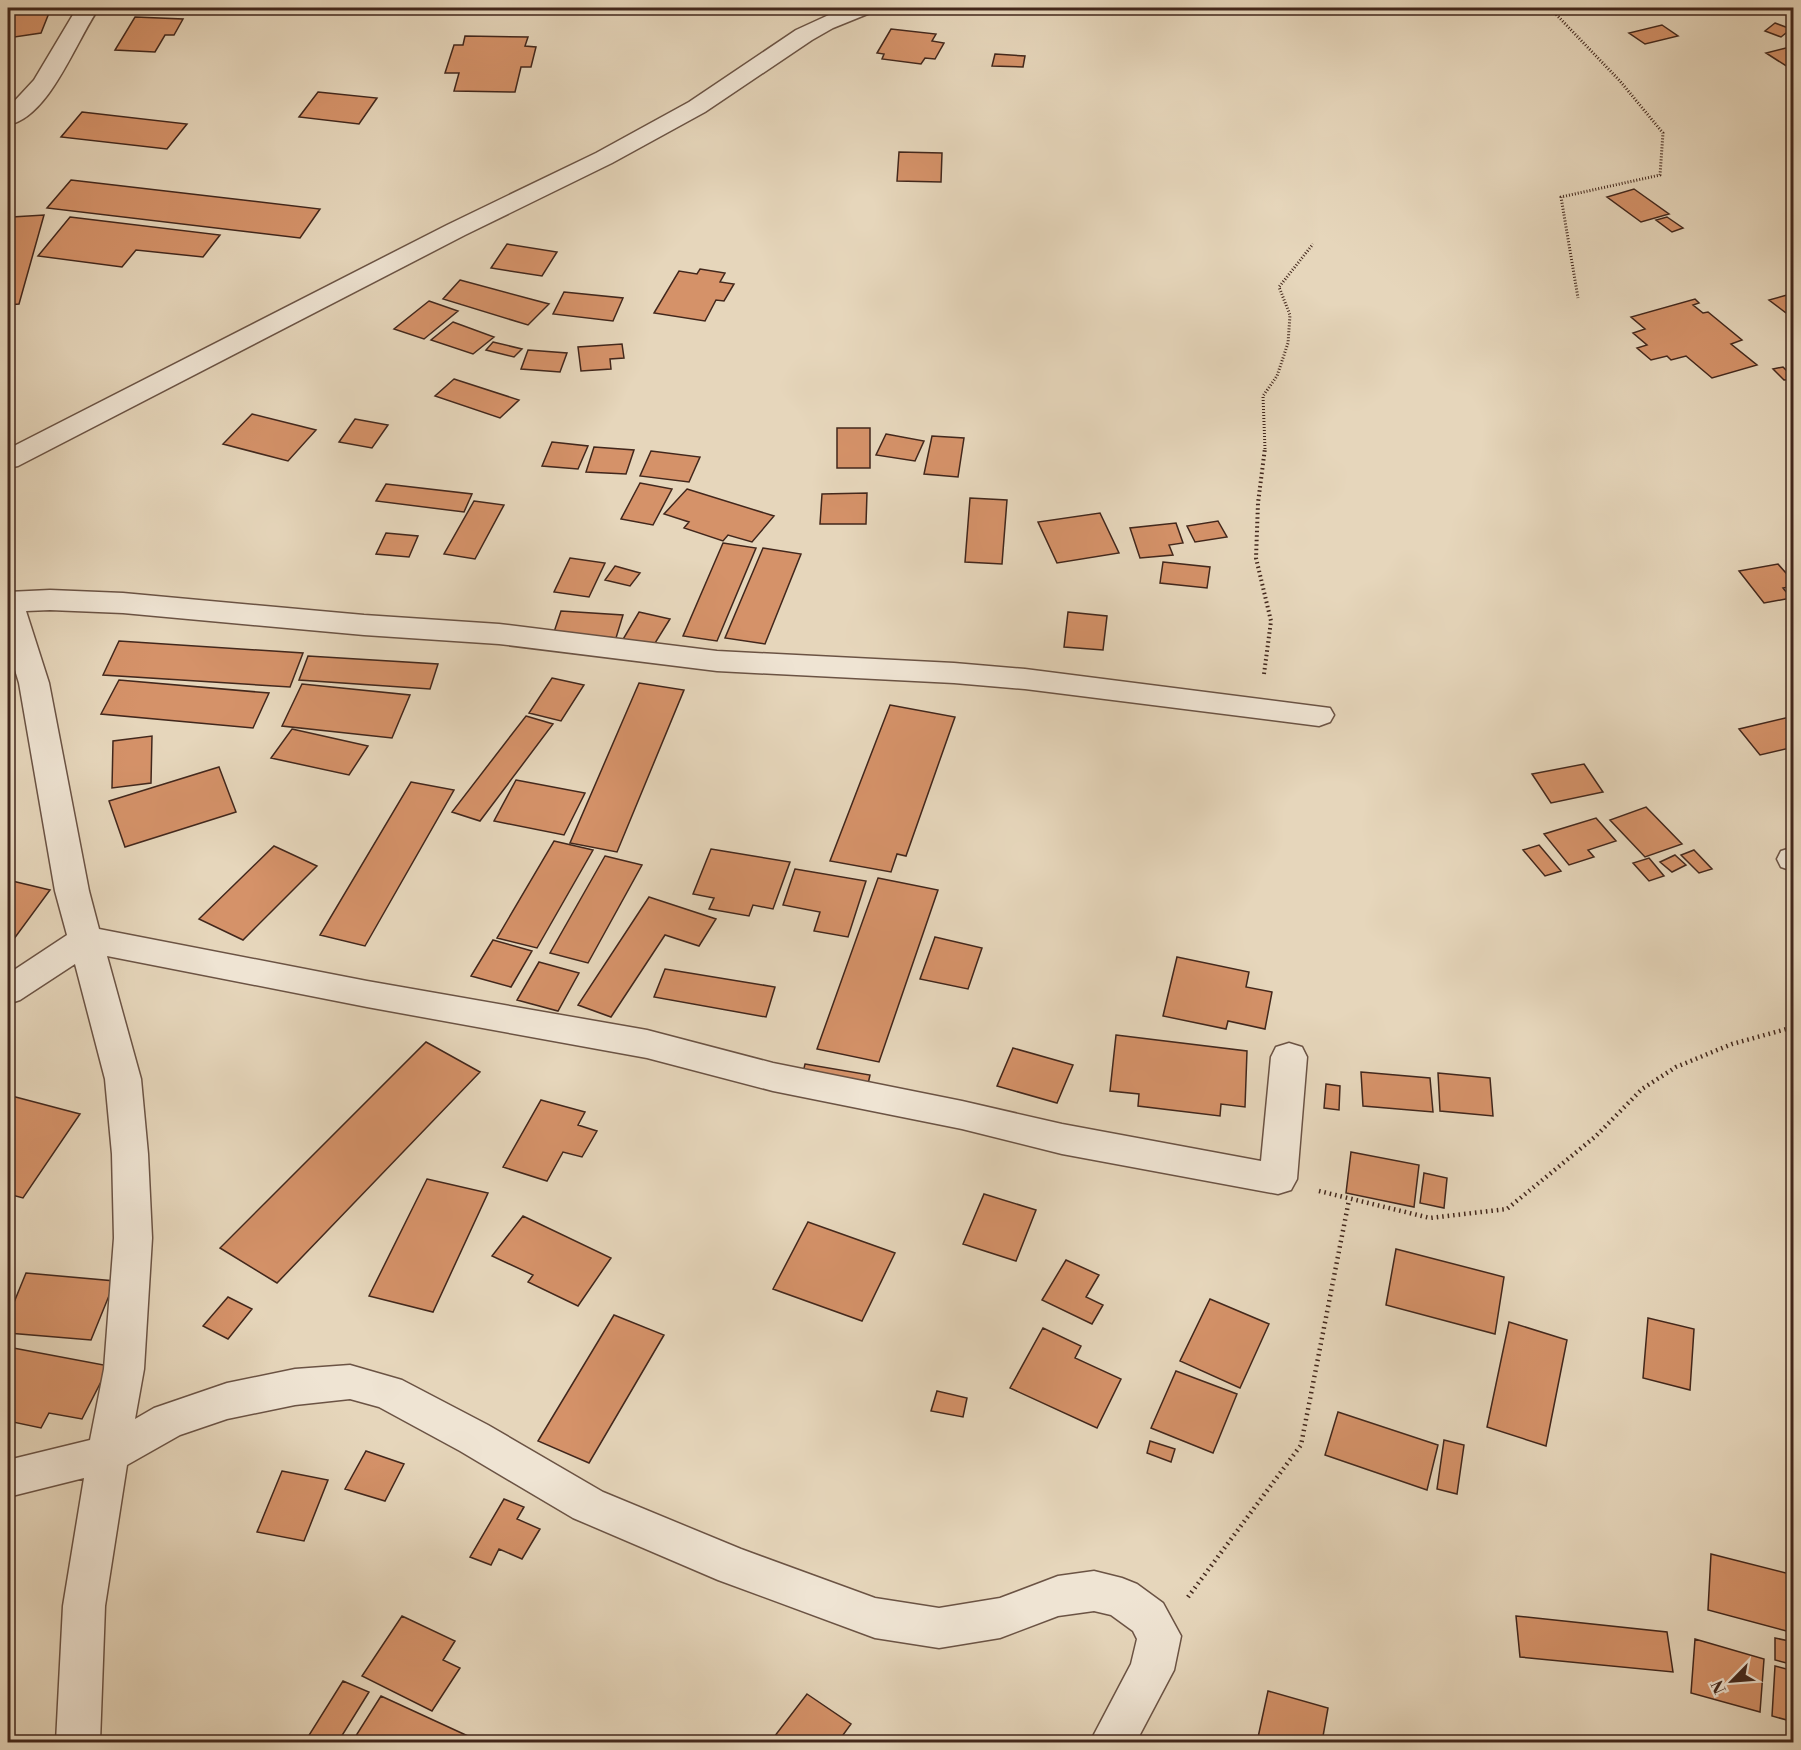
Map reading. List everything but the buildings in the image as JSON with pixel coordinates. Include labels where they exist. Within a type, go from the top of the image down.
[{"type":"street","points":[[8,118],[19,110],[49,74],[79,18],[88,8]]},
{"type":"street","points":[[8,460],[466,225],[604,158],[697,107],[804,35],[848,9]]},
{"type":"street","points":[[78,1743],[84,1606],[124,1369],[133,1238],[130,1154],[123,1079],[87,939],[72,891],[34,683],[8,602],[50,600],[123,603],[353,624],[499,634],[717,661],[954,673],[1024,679],[1319,715]]},
{"type":"street","points":[[8,991],[87,939],[367,994],[647,1044],[773,1077],[962,1115],[1073,1141],[1278,1179],[1289,1057]]},
{"type":"street","points":[[8,1478],[108,1454],[168,1421],[227,1401],[295,1387],[350,1382],[388,1392],[474,1438],[588,1505],[733,1566],[875,1617],[939,1628],[1000,1618],[1058,1596],[1094,1591],[1122,1598],[1148,1617],[1159,1636],[1152,1670],[1112,1743]]},
{"type":"path","points":[[1550,8],[1620,81],[1663,133],[1660,175],[1561,196],[1578,298]]},
{"type":"path","points":[[1267,708],[1264,673],[1271,621],[1256,558],[1258,503],[1264,454],[1263,396],[1277,376],[1288,343],[1290,315],[1280,287],[1313,244]]},
{"type":"path","points":[[1278,1179],[1349,1200],[1430,1218],[1507,1209],[1596,1136],[1642,1089],[1668,1072],[1732,1044],[1794,1027]]},
{"type":"path","points":[[1159,1636],[1301,1445],[1349,1200]]}]
